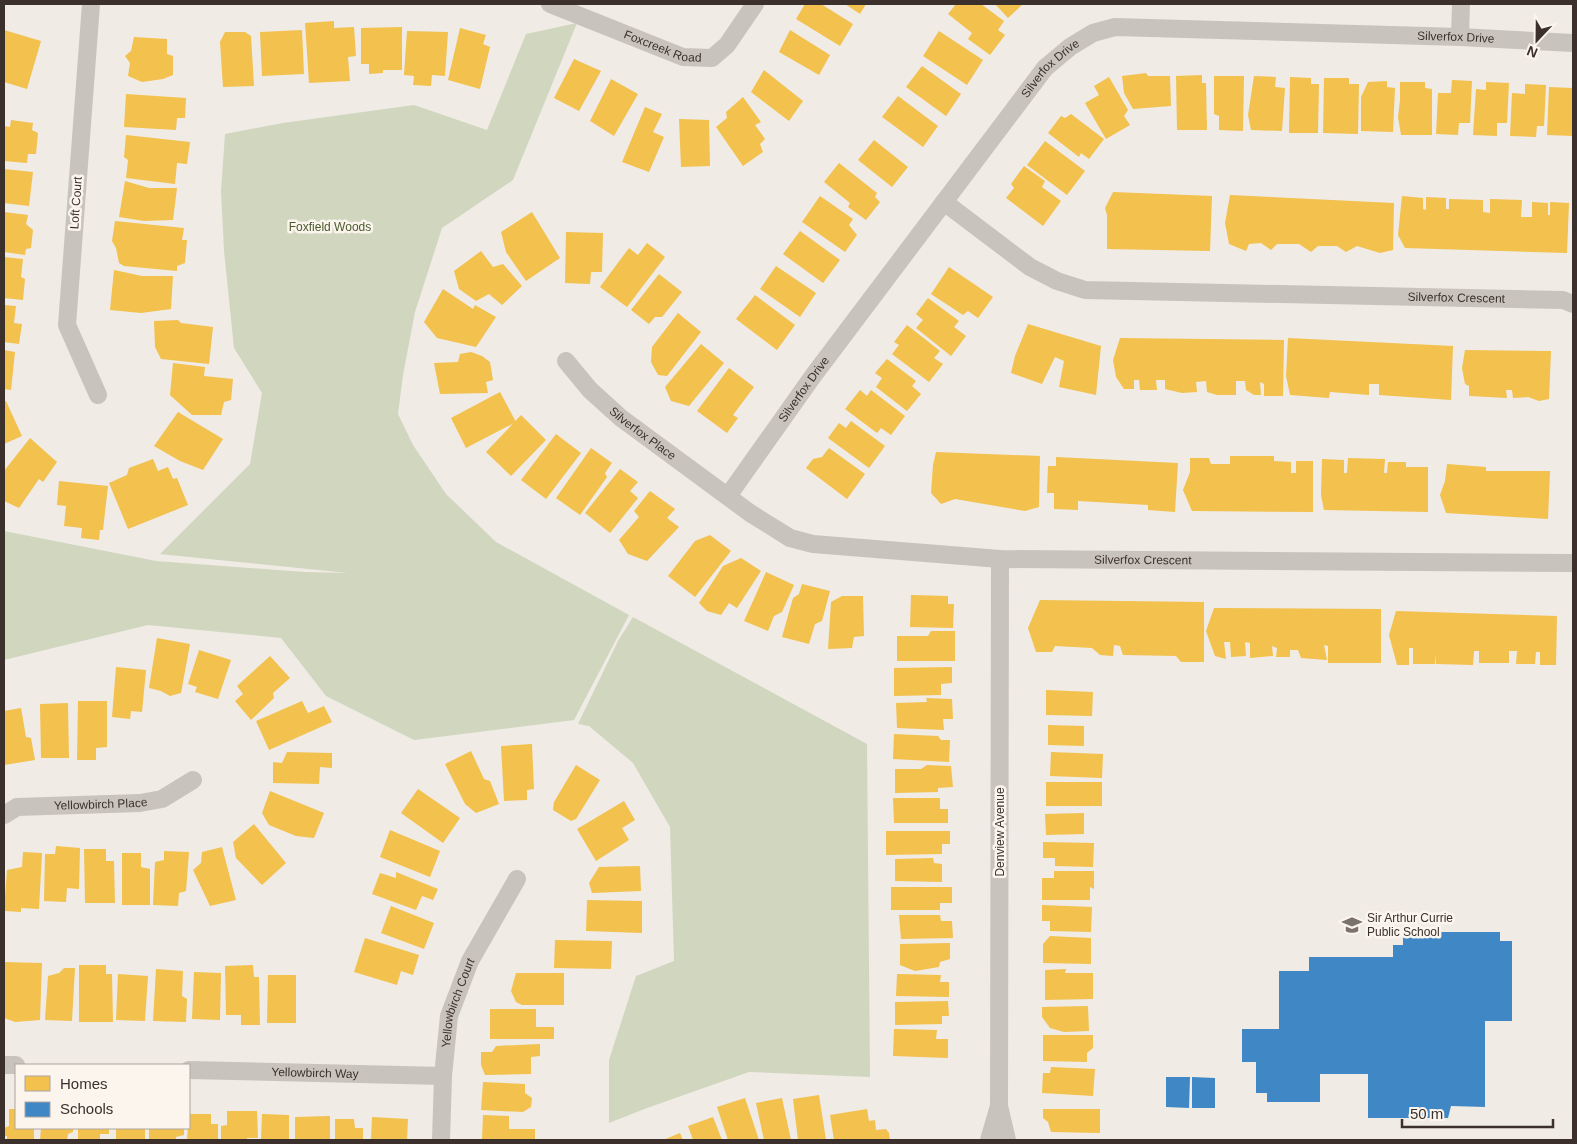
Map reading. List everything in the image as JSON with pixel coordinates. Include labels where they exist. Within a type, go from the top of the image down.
[{"type":"street","name":"Loft Court","points":[[90,4],[67,325],[98,395]]},
{"type":"street","name":"Foxcreek Road","points":[[550,4],[682,57],[712,58],[732,39],[755,4]]},
{"type":"street","points":[[1460,37],[1461,4]]},
{"type":"street","name":"Silverfox Drive","points":[[728,496],[813,376],[1045,68],[1070,47],[1093,33],[1115,27],[1460,37],[1573,43]]},
{"type":"street","name":"Silverfox Crescent","points":[[944,202],[1030,267],[1057,281],[1085,290],[1564,300],[1573,304]]},
{"type":"street","name":"Silverfox Place","points":[[566,361],[590,390],[621,418],[728,496]]},
{"type":"street","name":"Silverfox Crescent","points":[[728,496],[750,513],[790,538],[813,544],[1000,559],[1573,563]]},
{"type":"street","name":"Denview Avenue","points":[[1000,559],[999,1106],[1008,1140]]},
{"type":"street","name":"Yellowbirch Place","points":[[4,815],[17,807],[140,803],[162,799],[193,780]]},
{"type":"street","name":"Yellowbirch Court","points":[[441,1140],[442,1076],[449,1016],[470,962],[517,878]]},
{"type":"street","name":"Yellowbirch Way","points":[[190,1070],[442,1076]]},
{"type":"street","name":"Denview Avenue","points":[[989,1140],[999,1106]]},
{"type":"green space","name":"Foxfield Woods","points":[[577,23],[513,180],[442,228],[415,312],[398,414],[413,445],[446,494],[496,542],[629,615],[574,720],[414,740],[326,696],[281,638],[148,625],[4,660],[4,531],[156,561],[305,572],[348,573],[160,554],[250,464],[262,393],[234,348],[224,251],[221,191],[225,134],[283,123],[414,105],[487,130],[526,34]]},
{"type":"green space","points":[[633,617],[867,744],[870,1077],[749,1072],[609,1123],[609,1060],[636,976],[674,961],[670,827],[633,763],[589,726],[578,724],[618,641]]},
{"type":"building: Homes","points":[[805,4],[821,4],[853,24],[840,46],[796,19]]},
{"type":"building: Homes","points":[[845,4],[866,4],[860,14]]},
{"type":"building: Homes","points":[[956,4],[981,4],[1004,21],[998,30],[1005,35],[990,55],[968,39],[972,33],[948,14]]},
{"type":"building: Homes","points":[[995,4],[1023,4],[1008,18]]},
{"type":"building: Homes","points":[[334,21],[334,28],[354,27],[356,56],[348,57],[350,81],[309,83],[305,23]]},
{"type":"building: Homes","points":[[402,27],[402,70],[383,70],[383,73],[369,74],[369,64],[361,64],[361,28]]},
{"type":"building: Homes","points":[[460,28],[486,35],[483,44],[490,47],[480,89],[448,80]]},
{"type":"building: Homes","points":[[4,30],[41,41],[27,89],[4,82]]},
{"type":"building: Homes","points":[[302,30],[304,74],[262,76],[260,32]]},
{"type":"building: Homes","points":[[790,30],[830,55],[819,75],[779,52]]},
{"type":"building: Homes","points":[[407,31],[448,32],[445,76],[432,75],[431,86],[413,85],[414,76],[404,75]]},
{"type":"building: Homes","points":[[939,31],[983,60],[967,85],[923,56]]},
{"type":"building: Homes","points":[[225,32],[245,32],[251,36],[254,86],[223,87],[220,42]]},
{"type":"building: Homes","points":[[134,37],[167,39],[167,54],[173,56],[173,75],[163,79],[142,82],[128,76],[130,63],[125,56],[131,51]]},
{"type":"building: Homes","points":[[574,59],[601,71],[579,111],[554,98]]},
{"type":"building: Homes","points":[[922,66],[961,94],[946,116],[906,87]]},
{"type":"building: Homes","points":[[764,70],[803,101],[789,121],[751,92]]},
{"type":"building: Homes","points":[[1146,73],[1148,76],[1170,76],[1171,106],[1133,109],[1124,93],[1122,76]]},
{"type":"building: Homes","points":[[1202,75],[1202,83],[1206,83],[1207,130],[1177,130],[1176,76]]},
{"type":"building: Homes","points":[[1214,76],[1244,76],[1243,131],[1219,130],[1219,116],[1214,114]]},
{"type":"building: Homes","points":[[1254,76],[1276,77],[1275,87],[1285,88],[1282,131],[1251,130],[1248,115]]},
{"type":"building: Homes","points":[[1109,77],[1128,110],[1124,116],[1130,125],[1106,139],[1085,103],[1099,95],[1094,86]]},
{"type":"building: Homes","points":[[1290,77],[1311,78],[1311,84],[1319,84],[1318,133],[1289,133]]},
{"type":"building: Homes","points":[[1324,78],[1349,78],[1349,84],[1359,84],[1358,134],[1323,133]]},
{"type":"building: Homes","points":[[611,79],[638,94],[614,136],[590,121]]},
{"type":"building: Homes","points":[[1452,80],[1472,81],[1470,123],[1459,123],[1458,135],[1436,134],[1438,93],[1451,93]]},
{"type":"building: Homes","points":[[1387,81],[1387,87],[1395,88],[1393,132],[1361,131],[1361,97],[1368,82]]},
{"type":"building: Homes","points":[[1400,82],[1425,82],[1425,88],[1432,89],[1432,135],[1401,135],[1398,117]]},
{"type":"building: Homes","points":[[1486,82],[1509,83],[1507,123],[1497,123],[1497,136],[1473,135],[1476,89],[1486,90]]},
{"type":"building: Homes","points":[[1525,84],[1546,85],[1544,126],[1537,126],[1536,137],[1510,136],[1512,93],[1525,94]]},
{"type":"building: Homes","points":[[1549,87],[1573,88],[1573,136],[1547,135]]},
{"type":"building: Homes","points":[[126,94],[186,98],[185,118],[177,118],[176,130],[124,127]]},
{"type":"building: Homes","points":[[898,96],[938,126],[923,147],[882,117]]},
{"type":"building: Homes","points":[[743,97],[761,122],[755,125],[765,139],[760,144],[763,152],[743,166],[716,127],[727,118],[726,112]]},
{"type":"building: Homes","points":[[645,107],[662,114],[653,132],[664,137],[649,172],[622,162]]},
{"type":"building: Homes","points":[[1071,114],[1104,139],[1089,159],[1081,153],[1079,157],[1048,133],[1061,116],[1065,118]]},
{"type":"building: Homes","points":[[679,119],[709,120],[710,166],[681,167]]},
{"type":"building: Homes","points":[[11,120],[33,123],[32,130],[38,133],[36,154],[28,154],[27,163],[4,161],[4,126],[10,127]]},
{"type":"building: Homes","points":[[126,135],[190,142],[187,164],[177,163],[175,184],[126,178],[128,160],[124,157]]},
{"type":"building: Homes","points":[[874,140],[908,167],[892,187],[858,160]]},
{"type":"building: Homes","points":[[1045,141],[1085,171],[1067,195],[1027,165]]},
{"type":"building: Homes","points":[[839,163],[877,193],[875,197],[880,202],[866,220],[848,207],[850,203],[824,182]]},
{"type":"building: Homes","points":[[1024,166],[1045,181],[1042,187],[1061,201],[1043,226],[1006,198],[1014,188],[1011,184]]},
{"type":"building: Homes","points":[[4,169],[33,172],[29,206],[4,203]]},
{"type":"building: Homes","points":[[125,181],[149,188],[177,188],[173,220],[144,221],[119,217]]},
{"type":"building: Homes","points":[[1113,192],[1212,196],[1210,251],[1107,249],[1107,215],[1105,208]]},
{"type":"building: Homes","points":[[1230,195],[1394,203],[1393,250],[1380,253],[1357,246],[1346,252],[1337,246],[1318,246],[1311,252],[1299,244],[1277,244],[1271,250],[1261,243],[1249,244],[1246,251],[1229,244],[1225,223]]},
{"type":"building: Homes","points":[[820,196],[853,219],[849,225],[857,235],[845,252],[802,222]]},
{"type":"building: Homes","points":[[1402,196],[1423,198],[1423,209],[1426,210],[1426,197],[1446,198],[1446,209],[1449,209],[1449,199],[1483,200],[1483,212],[1490,213],[1490,199],[1522,200],[1521,217],[1532,217],[1532,202],[1548,203],[1548,215],[1550,215],[1550,202],[1569,203],[1567,253],[1405,248],[1398,235]]},
{"type":"building: Homes","points":[[4,212],[28,215],[26,224],[33,230],[31,248],[26,249],[25,255],[4,252]]},
{"type":"building: Homes","points":[[532,212],[560,258],[526,281],[506,252],[501,232]]},
{"type":"building: Homes","points":[[115,221],[184,228],[182,240],[187,240],[185,263],[177,266],[177,271],[124,266],[119,263],[116,248],[112,241]]},
{"type":"building: Homes","points":[[800,231],[840,260],[823,283],[783,254]]},
{"type":"building: Homes","points":[[566,232],[603,233],[602,272],[591,272],[590,284],[565,283]]},
{"type":"building: Homes","points":[[647,243],[665,257],[627,307],[600,287],[629,248],[638,255]]},
{"type":"building: Homes","points":[[481,251],[493,267],[503,264],[522,286],[502,305],[489,294],[476,301],[459,289],[454,271]]},
{"type":"building: Homes","points":[[4,257],[23,259],[21,277],[25,279],[23,300],[4,298]]},
{"type":"building: Homes","points":[[776,266],[816,293],[800,317],[760,289]]},
{"type":"building: Homes","points":[[949,267],[993,297],[978,318],[968,311],[963,315],[931,294]]},
{"type":"building: Homes","points":[[114,270],[142,276],[173,276],[171,309],[141,313],[110,310]]},
{"type":"building: Homes","points":[[659,274],[682,292],[662,317],[655,317],[649,324],[631,310]]},
{"type":"building: Homes","points":[[443,289],[473,309],[475,305],[496,317],[476,347],[437,338],[424,322]]},
{"type":"building: Homes","points":[[755,295],[795,325],[777,350],[736,319]]},
{"type":"building: Homes","points":[[928,298],[959,321],[954,327],[966,336],[951,356],[916,328],[923,320],[916,314]]},
{"type":"building: Homes","points":[[4,305],[16,306],[14,323],[22,324],[19,344],[4,342]]},
{"type":"building: Homes","points":[[678,313],[701,332],[667,376],[658,375],[651,362],[652,347]]},
{"type":"building: Homes","points":[[178,320],[181,323],[213,327],[209,364],[161,359],[155,347],[154,321]]},
{"type":"building: Homes","points":[[1028,324],[1101,346],[1096,395],[1059,387],[1064,361],[1055,357],[1042,384],[1011,373],[1015,356]]},
{"type":"building: Homes","points":[[907,325],[940,351],[934,358],[943,364],[929,382],[892,354],[899,345],[894,342]]},
{"type":"building: Homes","points":[[1120,338],[1284,340],[1283,396],[1264,396],[1264,384],[1260,382],[1261,395],[1254,395],[1246,390],[1245,381],[1236,381],[1236,395],[1217,395],[1207,392],[1206,381],[1196,382],[1197,392],[1182,393],[1165,389],[1165,380],[1156,380],[1157,390],[1140,390],[1139,380],[1134,380],[1134,389],[1124,389],[1116,377],[1113,360]]},
{"type":"building: Homes","points":[[1288,338],[1453,346],[1451,400],[1379,395],[1379,384],[1369,384],[1369,395],[1330,392],[1329,398],[1290,395],[1286,376]]},
{"type":"building: Homes","points":[[701,344],[724,363],[689,406],[671,401],[665,387]]},
{"type":"building: Homes","points":[[4,350],[15,352],[11,390],[4,389]]},
{"type":"building: Homes","points":[[1465,350],[1551,351],[1549,399],[1539,401],[1528,397],[1513,398],[1512,390],[1506,390],[1507,398],[1469,396],[1469,386],[1465,384],[1462,368]]},
{"type":"building: Homes","points":[[471,352],[482,356],[490,362],[493,380],[486,382],[488,393],[440,394],[434,363],[458,362],[460,354]]},
{"type":"building: Homes","points":[[887,359],[916,381],[912,386],[921,394],[907,411],[876,387],[882,378],[875,373]]},
{"type":"building: Homes","points":[[173,363],[205,367],[204,376],[233,379],[231,400],[224,402],[221,415],[192,415],[170,395]]},
{"type":"building: Homes","points":[[729,368],[754,387],[733,415],[738,418],[727,433],[697,411]]},
{"type":"building: Homes","points":[[860,390],[867,396],[871,390],[905,416],[891,435],[881,428],[877,433],[845,409]]},
{"type":"building: Homes","points":[[500,392],[516,422],[466,448],[451,418]]},
{"type":"building: Homes","points":[[6,401],[22,436],[4,444],[4,402]]},
{"type":"building: Homes","points":[[178,412],[223,439],[203,470],[180,461],[154,446]]},
{"type":"building: Homes","points":[[521,415],[546,440],[511,476],[486,452]]},
{"type":"building: Homes","points":[[851,421],[885,446],[869,468],[828,438],[839,423],[846,428]]},
{"type":"building: Homes","points":[[556,434],[581,453],[546,499],[521,480]]},
{"type":"building: Homes","points":[[30,438],[57,462],[43,482],[39,479],[19,508],[4,501],[4,471]]},
{"type":"building: Homes","points":[[591,448],[612,463],[605,473],[607,477],[580,515],[556,498]]},
{"type":"building: Homes","points":[[829,448],[865,474],[847,499],[806,468],[813,459],[822,457]]},
{"type":"building: Homes","points":[[936,452],[1040,456],[1039,507],[1025,511],[955,499],[941,504],[931,493]]},
{"type":"building: Homes","points":[[1230,456],[1274,456],[1274,461],[1291,462],[1291,473],[1296,473],[1296,461],[1313,461],[1313,512],[1192,511],[1183,490],[1190,472],[1190,458],[1209,458],[1211,464],[1230,464]]},
{"type":"building: Homes","points":[[1056,457],[1178,463],[1175,512],[1148,510],[1148,505],[1078,501],[1078,510],[1054,509],[1054,493],[1047,493],[1048,466],[1056,466]]},
{"type":"building: Homes","points":[[1348,458],[1385,459],[1384,473],[1387,473],[1388,462],[1406,462],[1406,467],[1428,467],[1428,512],[1324,510],[1321,495],[1322,459],[1344,460],[1344,473],[1347,473]]},
{"type":"building: Homes","points":[[153,459],[158,471],[168,467],[173,479],[177,478],[188,505],[128,529],[109,483],[127,475],[129,468]]},
{"type":"building: Homes","points":[[1447,464],[1486,467],[1486,471],[1550,471],[1548,519],[1446,513],[1440,495],[1445,481]]},
{"type":"building: Homes","points":[[620,469],[638,482],[630,491],[638,498],[610,533],[585,513]]},
{"type":"building: Homes","points":[[59,481],[108,486],[103,530],[100,530],[99,540],[81,538],[82,528],[64,526],[66,506],[57,505]]},
{"type":"building: Homes","points":[[650,491],[675,509],[667,518],[679,527],[647,561],[628,554],[619,540],[639,517],[634,511]]},
{"type":"building: Homes","points":[[710,535],[731,551],[695,597],[668,576],[695,541]]},
{"type":"building: Homes","points":[[741,558],[761,571],[737,608],[729,603],[721,615],[707,611],[699,603],[723,566]]},
{"type":"building: Homes","points":[[766,572],[794,585],[782,612],[774,616],[768,631],[744,621]]},
{"type":"building: Homes","points":[[802,584],[830,591],[822,621],[815,624],[809,644],[782,637],[793,598],[799,594]]},
{"type":"building: Homes","points":[[911,595],[948,596],[948,604],[954,604],[953,628],[910,627]]},
{"type":"building: Homes","points":[[842,596],[863,596],[864,636],[854,637],[852,648],[828,649],[831,602]]},
{"type":"building: Homes","points":[[1040,600],[1204,602],[1204,662],[1181,662],[1176,656],[1123,655],[1120,646],[1114,645],[1113,656],[1100,655],[1092,648],[1055,646],[1052,652],[1036,652],[1028,628]]},
{"type":"building: Homes","points":[[1214,608],[1381,609],[1381,663],[1328,663],[1328,646],[1324,645],[1327,660],[1301,658],[1298,650],[1290,650],[1290,657],[1276,657],[1277,648],[1272,646],[1273,656],[1250,658],[1250,643],[1245,642],[1246,656],[1231,657],[1230,642],[1224,642],[1226,659],[1215,656],[1206,631]]},
{"type":"building: Homes","points":[[1396,611],[1557,616],[1556,665],[1540,665],[1540,652],[1536,652],[1535,664],[1516,664],[1517,651],[1509,651],[1509,663],[1479,663],[1479,651],[1474,651],[1473,665],[1436,664],[1436,654],[1435,664],[1413,664],[1413,648],[1409,648],[1409,665],[1397,665],[1389,635]]},
{"type":"building: Homes","points":[[931,631],[955,631],[955,661],[897,661],[897,636],[928,636]]},
{"type":"building: Homes","points":[[157,638],[190,644],[181,693],[170,696],[149,688]]},
{"type":"building: Homes","points":[[199,650],[231,660],[218,699],[195,692],[197,687],[188,684]]},
{"type":"building: Homes","points":[[270,656],[290,678],[273,693],[274,698],[251,720],[235,701],[243,694],[237,686]]},
{"type":"building: Homes","points":[[116,667],[146,670],[142,712],[131,711],[130,719],[112,717]]},
{"type":"building: Homes","points":[[952,667],[952,683],[941,684],[941,695],[894,696],[894,668]]},
{"type":"building: Homes","points":[[1046,690],[1093,692],[1092,716],[1046,715]]},
{"type":"building: Homes","points":[[926,698],[952,699],[953,719],[943,719],[944,730],[897,728],[896,703],[927,702]]},
{"type":"building: Homes","points":[[78,701],[107,701],[107,747],[96,748],[96,760],[77,760]]},
{"type":"building: Homes","points":[[302,701],[308,713],[324,706],[332,722],[269,750],[256,721]]},
{"type":"building: Homes","points":[[68,703],[69,758],[41,758],[40,704]]},
{"type":"building: Homes","points":[[21,708],[26,737],[31,738],[35,760],[4,765],[4,711]]},
{"type":"building: Homes","points":[[1048,725],[1084,726],[1084,746],[1048,745]]},
{"type":"building: Homes","points":[[894,734],[938,736],[941,740],[950,740],[949,762],[893,759]]},
{"type":"building: Homes","points":[[532,744],[534,789],[527,790],[527,800],[504,801],[501,746]]},
{"type":"building: Homes","points":[[471,751],[484,779],[490,781],[499,804],[476,813],[465,804],[445,764]]},
{"type":"building: Homes","points":[[287,752],[332,753],[332,768],[320,767],[319,784],[273,783],[273,762],[282,763]]},
{"type":"building: Homes","points":[[1051,752],[1103,754],[1102,778],[1050,776]]},
{"type":"building: Homes","points":[[576,765],[600,780],[576,819],[571,821],[553,810],[554,802]]},
{"type":"building: Homes","points":[[927,765],[951,766],[953,787],[938,788],[938,792],[895,793],[895,769],[921,769]]},
{"type":"building: Homes","points":[[1046,782],[1102,782],[1102,806],[1046,806]]},
{"type":"building: Homes","points":[[418,789],[460,818],[443,843],[401,813]]},
{"type":"building: Homes","points":[[270,791],[324,813],[314,838],[296,836],[269,825],[262,813]]},
{"type":"building: Homes","points":[[893,798],[940,798],[940,809],[948,809],[948,823],[894,823]]},
{"type":"building: Homes","points":[[624,801],[635,820],[622,828],[629,840],[596,861],[577,829]]},
{"type":"building: Homes","points":[[1084,813],[1084,834],[1046,835],[1045,814]]},
{"type":"building: Homes","points":[[254,824],[286,863],[262,885],[236,858],[233,842]]},
{"type":"building: Homes","points":[[390,830],[440,851],[430,877],[380,857]]},
{"type":"building: Homes","points":[[886,831],[950,831],[950,844],[942,844],[942,854],[886,855]]},
{"type":"building: Homes","points":[[1043,842],[1094,843],[1093,867],[1055,866],[1055,858],[1043,858]]},
{"type":"building: Homes","points":[[56,846],[80,848],[79,889],[67,888],[66,902],[44,901],[45,854],[55,854]]},
{"type":"building: Homes","points":[[222,847],[236,900],[210,906],[193,870],[201,863],[202,852]]},
{"type":"building: Homes","points":[[84,849],[106,849],[106,861],[114,861],[115,903],[85,903]]},
{"type":"building: Homes","points":[[164,851],[189,852],[186,891],[179,893],[178,906],[153,905],[155,862],[164,860]]},
{"type":"building: Homes","points":[[23,852],[42,853],[39,909],[21,908],[21,912],[4,911],[7,870],[22,867]]},
{"type":"building: Homes","points":[[122,853],[141,853],[141,867],[150,869],[150,905],[122,905]]},
{"type":"building: Homes","points":[[933,858],[934,863],[942,864],[942,882],[895,881],[895,859]]},
{"type":"building: Homes","points":[[640,866],[641,891],[592,893],[589,883],[599,867]]},
{"type":"building: Homes","points":[[1054,871],[1094,871],[1094,889],[1090,887],[1090,900],[1042,900],[1042,878],[1054,878]]},
{"type":"building: Homes","points":[[396,872],[438,889],[433,900],[422,896],[416,910],[372,894],[380,873],[396,878]]},
{"type":"building: Homes","points":[[891,887],[952,887],[952,903],[940,903],[940,910],[891,910]]},
{"type":"building: Homes","points":[[587,900],[642,901],[642,933],[586,931]]},
{"type":"building: Homes","points":[[1042,905],[1092,907],[1091,932],[1050,931],[1050,921],[1042,921]]},
{"type":"building: Homes","points":[[391,906],[434,923],[424,949],[381,933]]},
{"type":"building: Homes","points":[[899,915],[940,915],[941,921],[952,921],[953,938],[901,939]]},
{"type":"building: Homes","points":[[1050,936],[1091,938],[1091,964],[1043,963],[1043,944]]},
{"type":"building: Homes","points":[[365,938],[419,955],[413,975],[401,971],[397,985],[354,972]]},
{"type":"building: Homes","points":[[555,940],[612,941],[611,969],[554,968]]},
{"type":"building: Homes","points":[[950,943],[950,959],[940,962],[939,967],[915,971],[900,965],[900,944]]},
{"type":"building: Homes","points":[[4,962],[42,963],[40,1020],[15,1022],[4,1018]]},
{"type":"building: Homes","points":[[79,965],[106,965],[106,974],[112,974],[113,1022],[79,1022]]},
{"type":"building: Homes","points":[[253,965],[254,977],[259,977],[260,1025],[241,1025],[241,1015],[226,1015],[225,966]]},
{"type":"building: Homes","points":[[64,968],[75,968],[72,1021],[45,1020],[48,976],[59,973]]},
{"type":"building: Homes","points":[[156,969],[183,971],[182,996],[187,999],[186,1022],[153,1021]]},
{"type":"building: Homes","points":[[1066,969],[1065,973],[1093,973],[1093,999],[1045,1000],[1045,970]]},
{"type":"building: Homes","points":[[194,972],[221,973],[220,1020],[192,1019]]},
{"type":"building: Homes","points":[[516,973],[564,973],[564,1005],[522,1005],[516,1002],[511,991]]},
{"type":"building: Homes","points":[[118,974],[148,976],[145,1021],[116,1020]]},
{"type":"building: Homes","points":[[897,974],[941,975],[940,982],[949,982],[949,997],[896,996]]},
{"type":"building: Homes","points":[[268,975],[296,975],[296,1023],[267,1023]]},
{"type":"building: Homes","points":[[948,1001],[949,1016],[942,1016],[942,1024],[895,1025],[895,1002]]},
{"type":"building: Homes","points":[[1088,1006],[1089,1031],[1064,1032],[1050,1028],[1042,1017],[1042,1007]]},
{"type":"building: Homes","points":[[490,1009],[536,1009],[536,1027],[554,1027],[554,1039],[490,1039]]},
{"type":"building: Homes","points":[[894,1029],[937,1030],[936,1039],[948,1039],[948,1058],[893,1056]]},
{"type":"building: Homes","points":[[1043,1035],[1093,1035],[1093,1048],[1087,1053],[1087,1062],[1043,1061]]},
{"type":"building: Homes","points":[[540,1044],[540,1056],[531,1057],[531,1074],[485,1075],[481,1065],[481,1052],[492,1052],[496,1046]]},
{"type":"building: Homes","points":[[1051,1067],[1095,1069],[1093,1096],[1042,1093],[1043,1073],[1050,1073]]},
{"type":"building: Homes","points":[[483,1082],[525,1084],[525,1093],[532,1098],[531,1107],[523,1112],[481,1110]]},
{"type":"building: Homes","points":[[819,1095],[826,1140],[798,1140],[793,1099]]},
{"type":"building: Homes","points":[[745,1098],[759,1140],[728,1140],[717,1107]]},
{"type":"building: Homes","points":[[782,1098],[791,1140],[764,1140],[756,1103]]},
{"type":"building: Homes","points":[[9,1109],[15,1109],[15,1129],[34,1129],[34,1140],[7,1140],[7,1136],[4,1136],[4,1128],[9,1126]]},
{"type":"building: Homes","points":[[867,1109],[869,1121],[875,1120],[876,1130],[886,1129],[890,1140],[834,1140],[830,1115]]},
{"type":"building: Homes","points":[[1043,1109],[1100,1109],[1100,1133],[1051,1132],[1048,1122],[1043,1118]]},
{"type":"building: Homes","points":[[227,1111],[257,1111],[258,1138],[221,1140],[221,1126],[227,1125]]},
{"type":"building: Homes","points":[[190,1114],[211,1114],[211,1124],[218,1124],[218,1140],[187,1140],[188,1129],[190,1129]]},
{"type":"building: Homes","points":[[262,1114],[289,1115],[289,1140],[261,1140]]},
{"type":"building: Homes","points":[[483,1115],[509,1116],[509,1129],[535,1129],[535,1140],[482,1140]]},
{"type":"building: Homes","points":[[330,1116],[330,1140],[295,1140],[295,1117]]},
{"type":"building: Homes","points":[[372,1117],[408,1119],[407,1140],[371,1140]]},
{"type":"building: Homes","points":[[713,1117],[722,1140],[693,1140],[688,1126]]},
{"type":"building: Homes","points":[[335,1119],[354,1119],[355,1128],[363,1128],[363,1140],[335,1140]]},
{"type":"building: Homes","points":[[41,1129],[73,1129],[73,1132],[68,1134],[67,1140],[40,1140]]},
{"type":"building: Homes","points":[[78,1129],[109,1129],[109,1134],[100,1134],[100,1140],[78,1140]]},
{"type":"building: Homes","points":[[116,1129],[145,1129],[145,1140],[116,1140]]},
{"type":"building: Homes","points":[[149,1129],[184,1129],[184,1135],[176,1137],[176,1140],[149,1140]]},
{"type":"building: Homes","points":[[680,1133],[683,1140],[663,1140]]},
{"type":"building: Schools","points":[[1403,932],[1500,932],[1500,941],[1512,941],[1512,1021],[1485,1021],[1485,1107],[1451,1106],[1448,1118],[1368,1118],[1368,1074],[1320,1074],[1320,1102],[1267,1102],[1267,1093],[1256,1093],[1256,1062],[1242,1062],[1242,1029],[1279,1029],[1279,971],[1309,971],[1309,957],[1393,957],[1393,945],[1403,945]]},
{"type":"building: Schools","points":[[1166,1077],[1190,1077],[1189,1108],[1166,1107]]},
{"type":"building: Schools","points":[[1192,1077],[1215,1078],[1215,1108],[1192,1108]]},
{"type":"place","name":"Sir Arthur Currie Public School","points":[[1352,925]]}]
